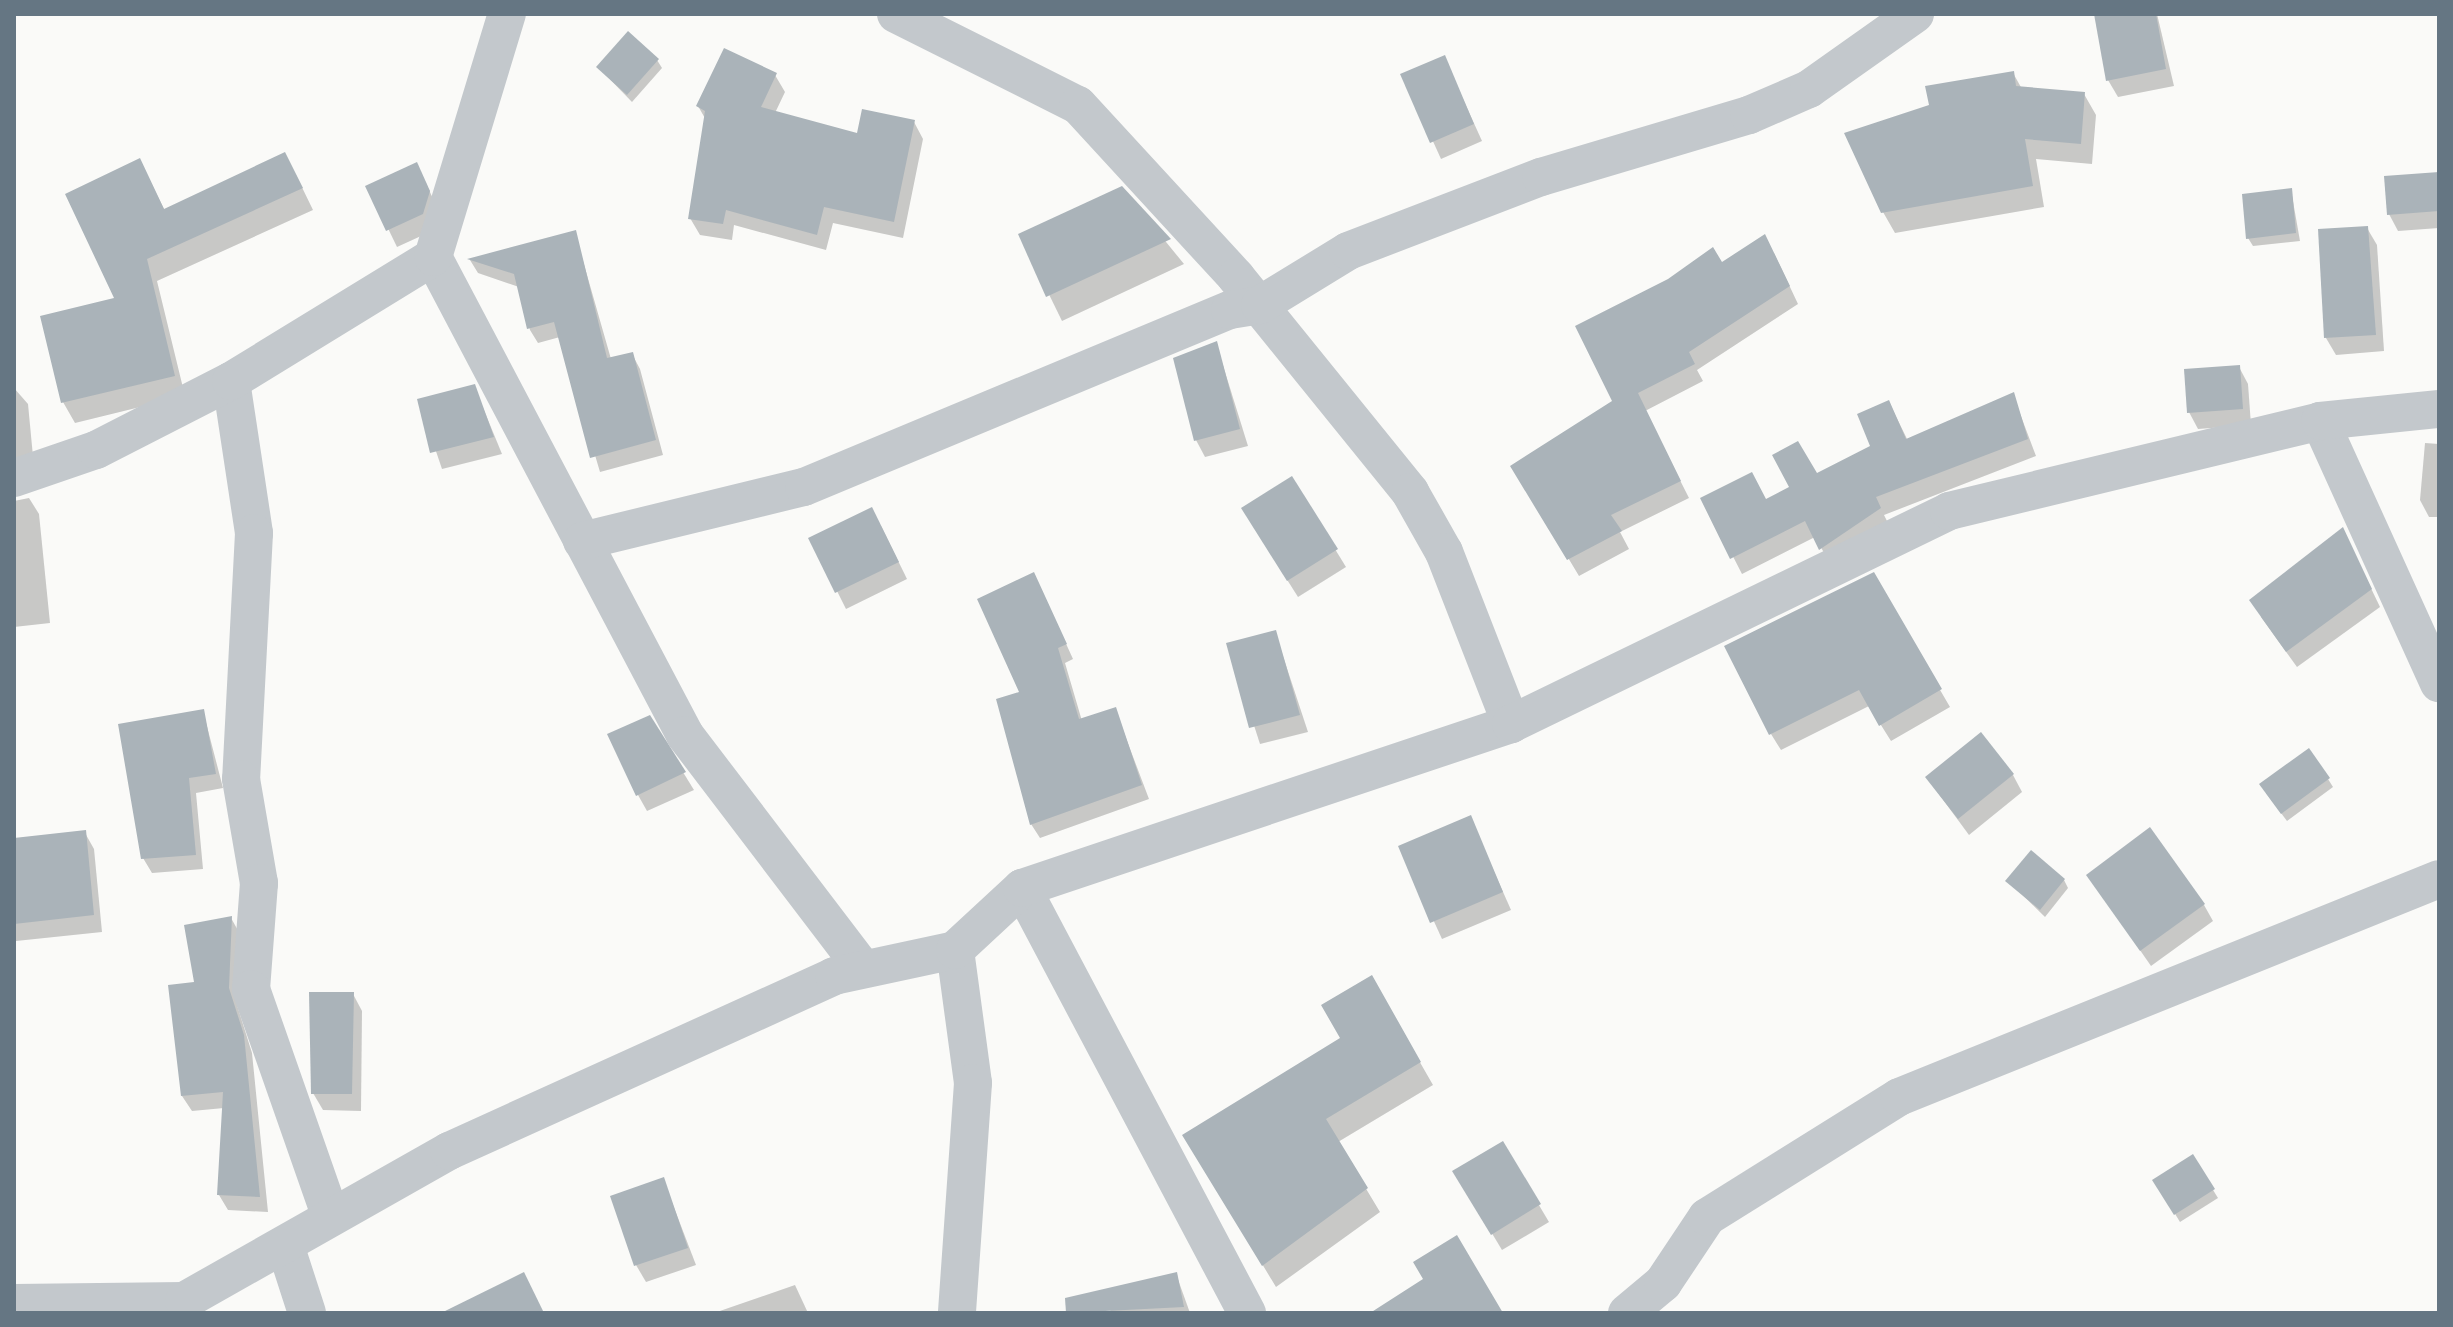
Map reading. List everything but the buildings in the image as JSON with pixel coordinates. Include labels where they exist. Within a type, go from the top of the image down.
[{"type":"street","points":[[14,478],[96,450],[231,381],[433,257],[507,14]]},
{"type":"street","points":[[896,14],[1078,105],[1260,305],[1410,492],[1444,552],[1511,724]]},
{"type":"street","points":[[582,541],[804,487],[1230,310],[1260,305],[1348,251],[1541,177],[1687,137],[1809,89],[1915,14]]},
{"type":"street","points":[[433,257],[685,735],[861,966]]},
{"type":"street","points":[[231,381],[254,533],[241,779],[259,883],[251,989],[330,1214]]},
{"type":"street","points":[[14,1303],[181,1307],[286,1248],[330,1214],[449,1151],[861,966],[955,950],[1022,888],[1511,724],[1949,511],[2320,421],[2439,409]]},
{"type":"street","points":[[2320,421],[2439,683]]},
{"type":"street","points":[[1627,1313],[1663,1283],[1707,1217],[1899,1097],[2439,879]]},
{"type":"street","points":[[1022,888],[1247,1313]]},
{"type":"street","points":[[955,950],[973,1083],[957,1313]]},
{"type":"street","points":[[286,1248],[307,1313]]}]
